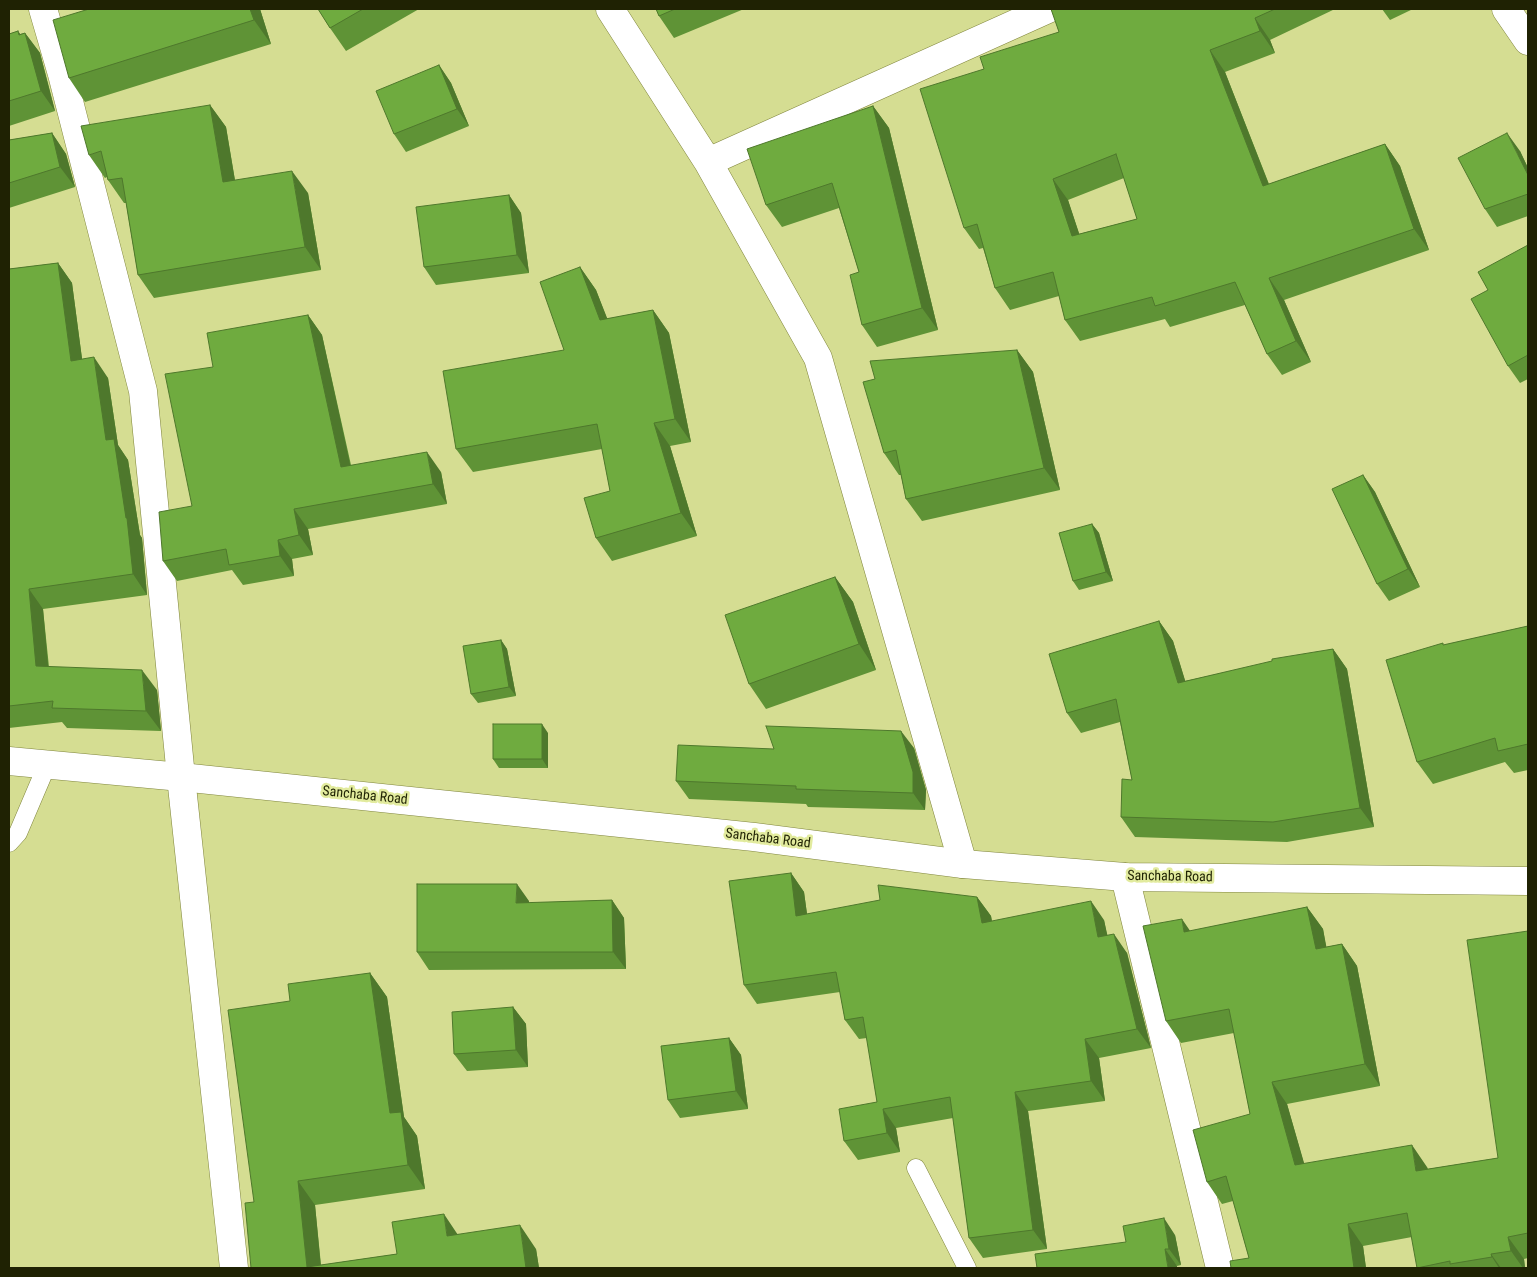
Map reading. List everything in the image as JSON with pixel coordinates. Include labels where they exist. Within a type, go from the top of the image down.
[{"type":"street","points":[[43,9],[62,74],[143,391],[181,777],[234,1268]]},
{"type":"street","points":[[610,9],[708,162],[818,358],[963,864]]},
{"type":"street","points":[[708,162],[1048,9]]},
{"type":"street","points":[[1506,9],[1528,41]]},
{"type":"street","name":"Sanchaba Road","points":[[9,761],[181,777],[754,837],[963,864],[1125,877],[1528,881]]},
{"type":"street","points":[[1125,877],[1220,1268]]},
{"type":"lane","points":[[9,843],[18,832],[47,765]]},
{"type":"lane","points":[[916,1168],[967,1268]]},
{"type":"building","points":[[89,9],[250,9],[254,20],[69,78],[53,20]]},
{"type":"building","points":[[318,9],[363,9],[330,28]]},
{"type":"building","points":[[656,9],[675,9],[659,16]]},
{"type":"building","points":[[1051,9],[1275,9],[1255,18],[1260,31],[1210,50],[1263,186],[1385,144],[1414,229],[1269,278],[1296,341],[1267,354],[1235,282],[1155,306],[1152,297],[1065,320],[1053,272],[995,288],[977,224],[964,228],[920,89],[984,69],[980,57],[1059,32]],"holes":[[[1116,154],[1137,219],[1072,236],[1053,179]]]},
{"type":"building","points":[[18,31],[19,35],[25,33],[41,91],[9,101],[9,34]]},
{"type":"building","points":[[439,65],[457,109],[394,134],[376,91]]},
{"type":"building","points":[[210,105],[223,182],[292,171],[305,247],[138,275],[122,178],[108,180],[101,151],[89,155],[81,126]]},
{"type":"building","points":[[873,106],[922,308],[862,325],[850,275],[859,272],[832,183],[766,205],[747,149]]},
{"type":"building","points":[[52,133],[60,167],[9,183],[9,140]]},
{"type":"building","points":[[1507,133],[1528,175],[1528,194],[1485,209],[1458,158]]},
{"type":"building","points":[[509,195],[517,255],[424,267],[416,207]]},
{"type":"building","points":[[1528,245],[1528,355],[1508,366],[1471,299],[1488,290],[1478,272]]},
{"type":"building","points":[[58,263],[71,361],[94,357],[106,440],[114,439],[127,518],[133,574],[29,589],[36,666],[142,670],[146,711],[52,708],[53,701],[9,706],[9,269]]},
{"type":"building","points":[[580,267],[600,320],[653,310],[675,419],[654,423],[681,513],[596,538],[584,498],[610,491],[597,424],[456,449],[443,371],[564,350],[540,282]]},
{"type":"building","points":[[308,315],[341,467],[427,452],[433,484],[294,509],[299,535],[278,540],[280,556],[229,565],[226,549],[163,561],[159,512],[192,506],[165,374],[213,367],[207,333]]},
{"type":"building","points":[[1017,350],[1044,468],[906,499],[896,450],[884,453],[863,382],[875,379],[870,361]]},
{"type":"building","points":[[1363,475],[1408,569],[1377,584],[1332,489]]},
{"type":"building","points":[[1092,524],[1106,572],[1073,581],[1059,533]]},
{"type":"building","points":[[835,577],[859,644],[749,684],[725,615]]},
{"type":"building","points":[[1159,621],[1178,683],[1272,661],[1272,659],[1333,649],[1360,808],[1273,822],[1121,817],[1122,779],[1132,780],[1116,699],[1067,713],[1049,654]]},
{"type":"building","points":[[1528,626],[1528,744],[1498,751],[1495,738],[1417,762],[1386,660],[1443,643],[1443,645]]},
{"type":"building","points":[[501,640],[509,687],[471,694],[463,646]]},
{"type":"building","points":[[493,724],[542,724],[542,759],[493,759]]},
{"type":"building","points":[[766,726],[901,731],[913,772],[913,793],[796,789],[796,786],[676,781],[678,745],[774,749]]},
{"type":"building","points":[[791,873],[796,916],[880,900],[878,885],[977,897],[982,923],[1091,901],[1098,937],[1114,934],[1137,1029],[1085,1039],[1091,1081],[1015,1092],[1033,1230],[969,1238],[950,1097],[883,1109],[887,1133],[844,1141],[839,1109],[877,1102],[863,1017],[845,1020],[836,972],[744,985],[729,881]]},
{"type":"building","points":[[417,884],[517,884],[516,903],[612,900],[613,952],[417,952]]},
{"type":"building","points":[[1307,907],[1316,949],[1342,944],[1365,1064],[1272,1082],[1295,1165],[1412,1145],[1416,1171],[1498,1158],[1467,940],[1528,931],[1528,1233],[1508,1237],[1511,1251],[1491,1254],[1492,1257],[1450,1264],[1450,1261],[1417,1268],[1407,1213],[1348,1224],[1354,1268],[1231,1268],[1230,1261],[1249,1258],[1226,1176],[1207,1182],[1193,1130],[1250,1114],[1229,1009],[1166,1021],[1143,926],[1182,919],[1184,932]]},
{"type":"building","points":[[370,973],[390,1113],[401,1112],[408,1165],[298,1181],[307,1267],[397,1254],[392,1222],[444,1214],[447,1236],[520,1225],[526,1268],[251,1268],[245,1203],[254,1202],[228,1010],[290,1001],[288,984]]},
{"type":"building","points":[[513,1007],[516,1050],[454,1054],[452,1012]]},
{"type":"building","points":[[729,1038],[736,1091],[668,1100],[661,1046]]},
{"type":"building","points":[[1164,1218],[1169,1249],[1165,1249],[1168,1268],[1037,1268],[1035,1254],[1126,1242],[1123,1226]]}]
